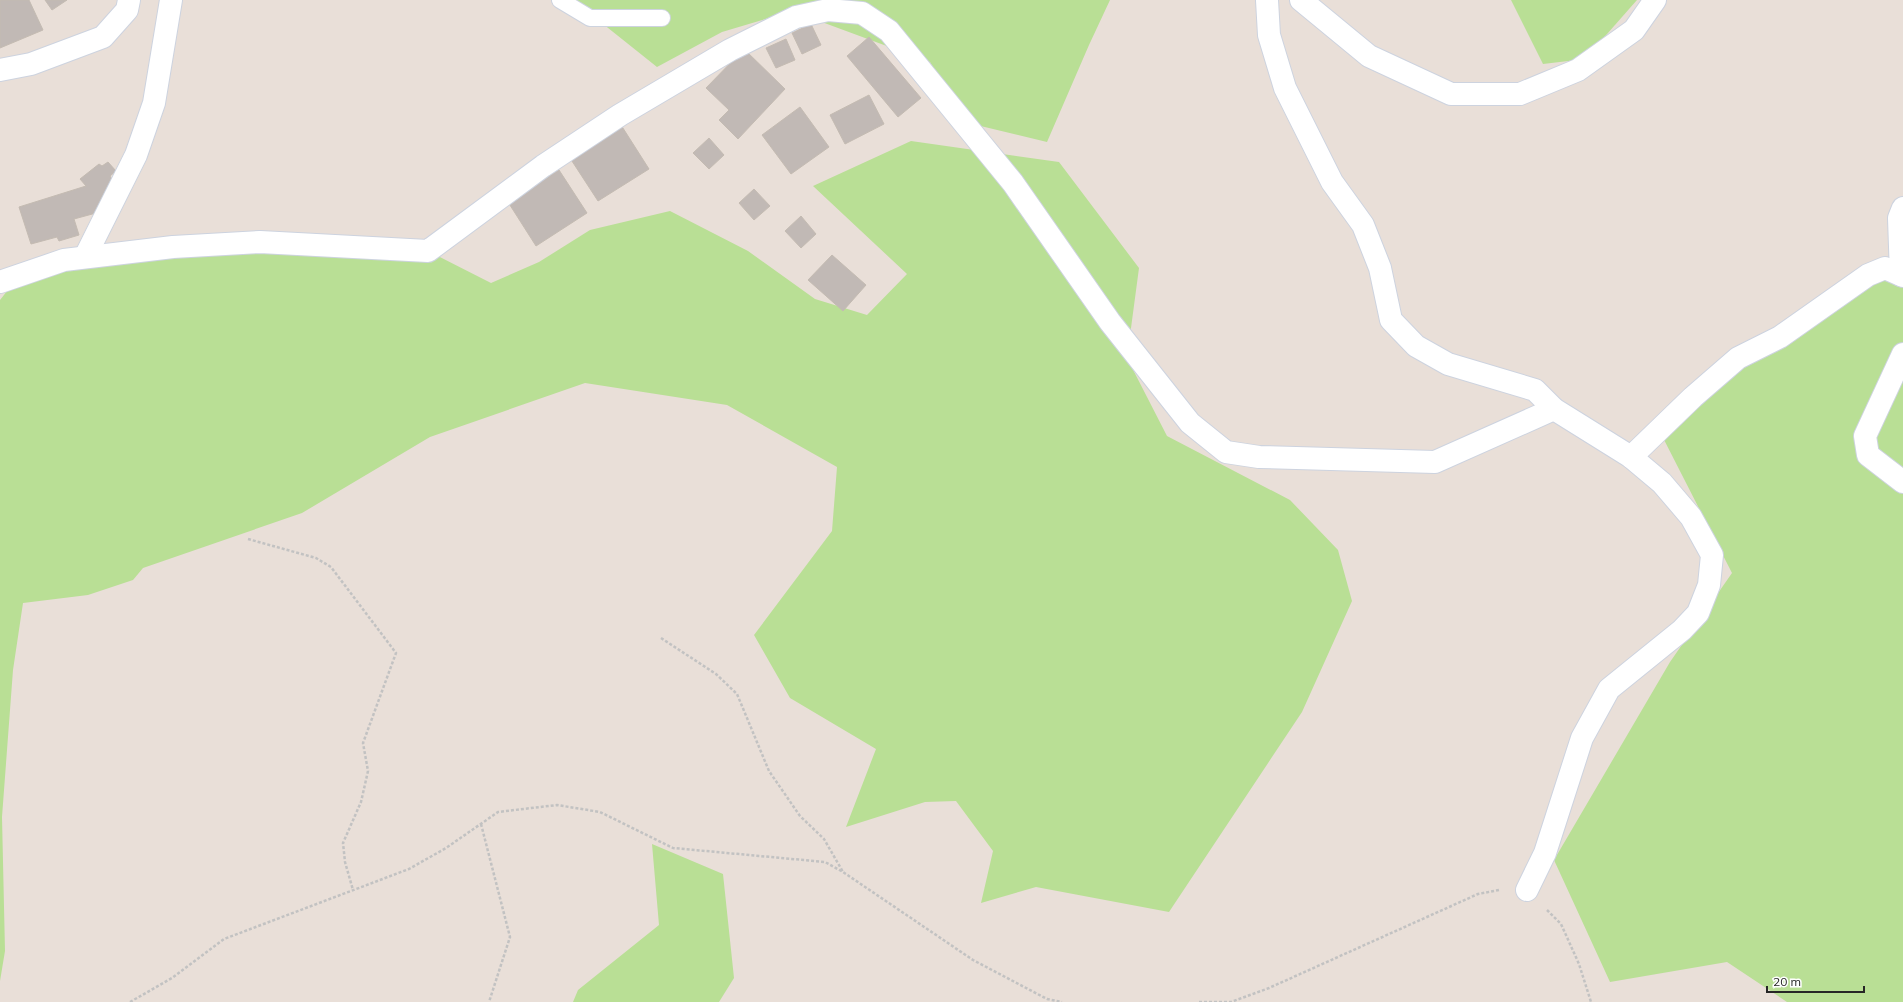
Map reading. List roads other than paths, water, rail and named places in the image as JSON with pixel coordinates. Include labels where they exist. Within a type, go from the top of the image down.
[{"type":"street","points":[[0,70],[31,64],[104,37],[127,10],[129,0]]},
{"type":"street","points":[[85,257],[136,155],[154,103],[171,0]]},
{"type":"street","points":[[1267,0],[1269,35],[1285,88],[1332,182],[1363,225],[1380,268],[1391,320],[1416,346],[1448,364],[1535,390],[1554,409],[1631,457],[1662,483],[1691,517],[1712,555],[1709,585],[1698,613],[1682,630],[1609,689],[1582,738],[1545,853],[1527,890]]},
{"type":"street","points":[[1301,0],[1369,56],[1451,94],[1520,94],[1578,70],[1634,30],[1655,0]]},
{"type":"street","points":[[0,282],[64,260],[173,247],[260,242],[428,251],[543,166],[614,119],[730,50],[796,17],[828,10],[862,13],[889,31],[1013,183],[1110,322],[1190,423],[1226,452],[1259,457],[1435,462],[1554,409]]},
{"type":"street","points":[[1631,457],[1693,397],[1738,358],[1780,337],[1868,275],[1885,268],[1902,275],[1899,218],[1903,208]]},
{"type":"street","points":[[1903,354],[1864,436],[1868,456],[1903,482]]},
{"type":"lane","points":[[560,0],[590,18],[662,18]]}]
